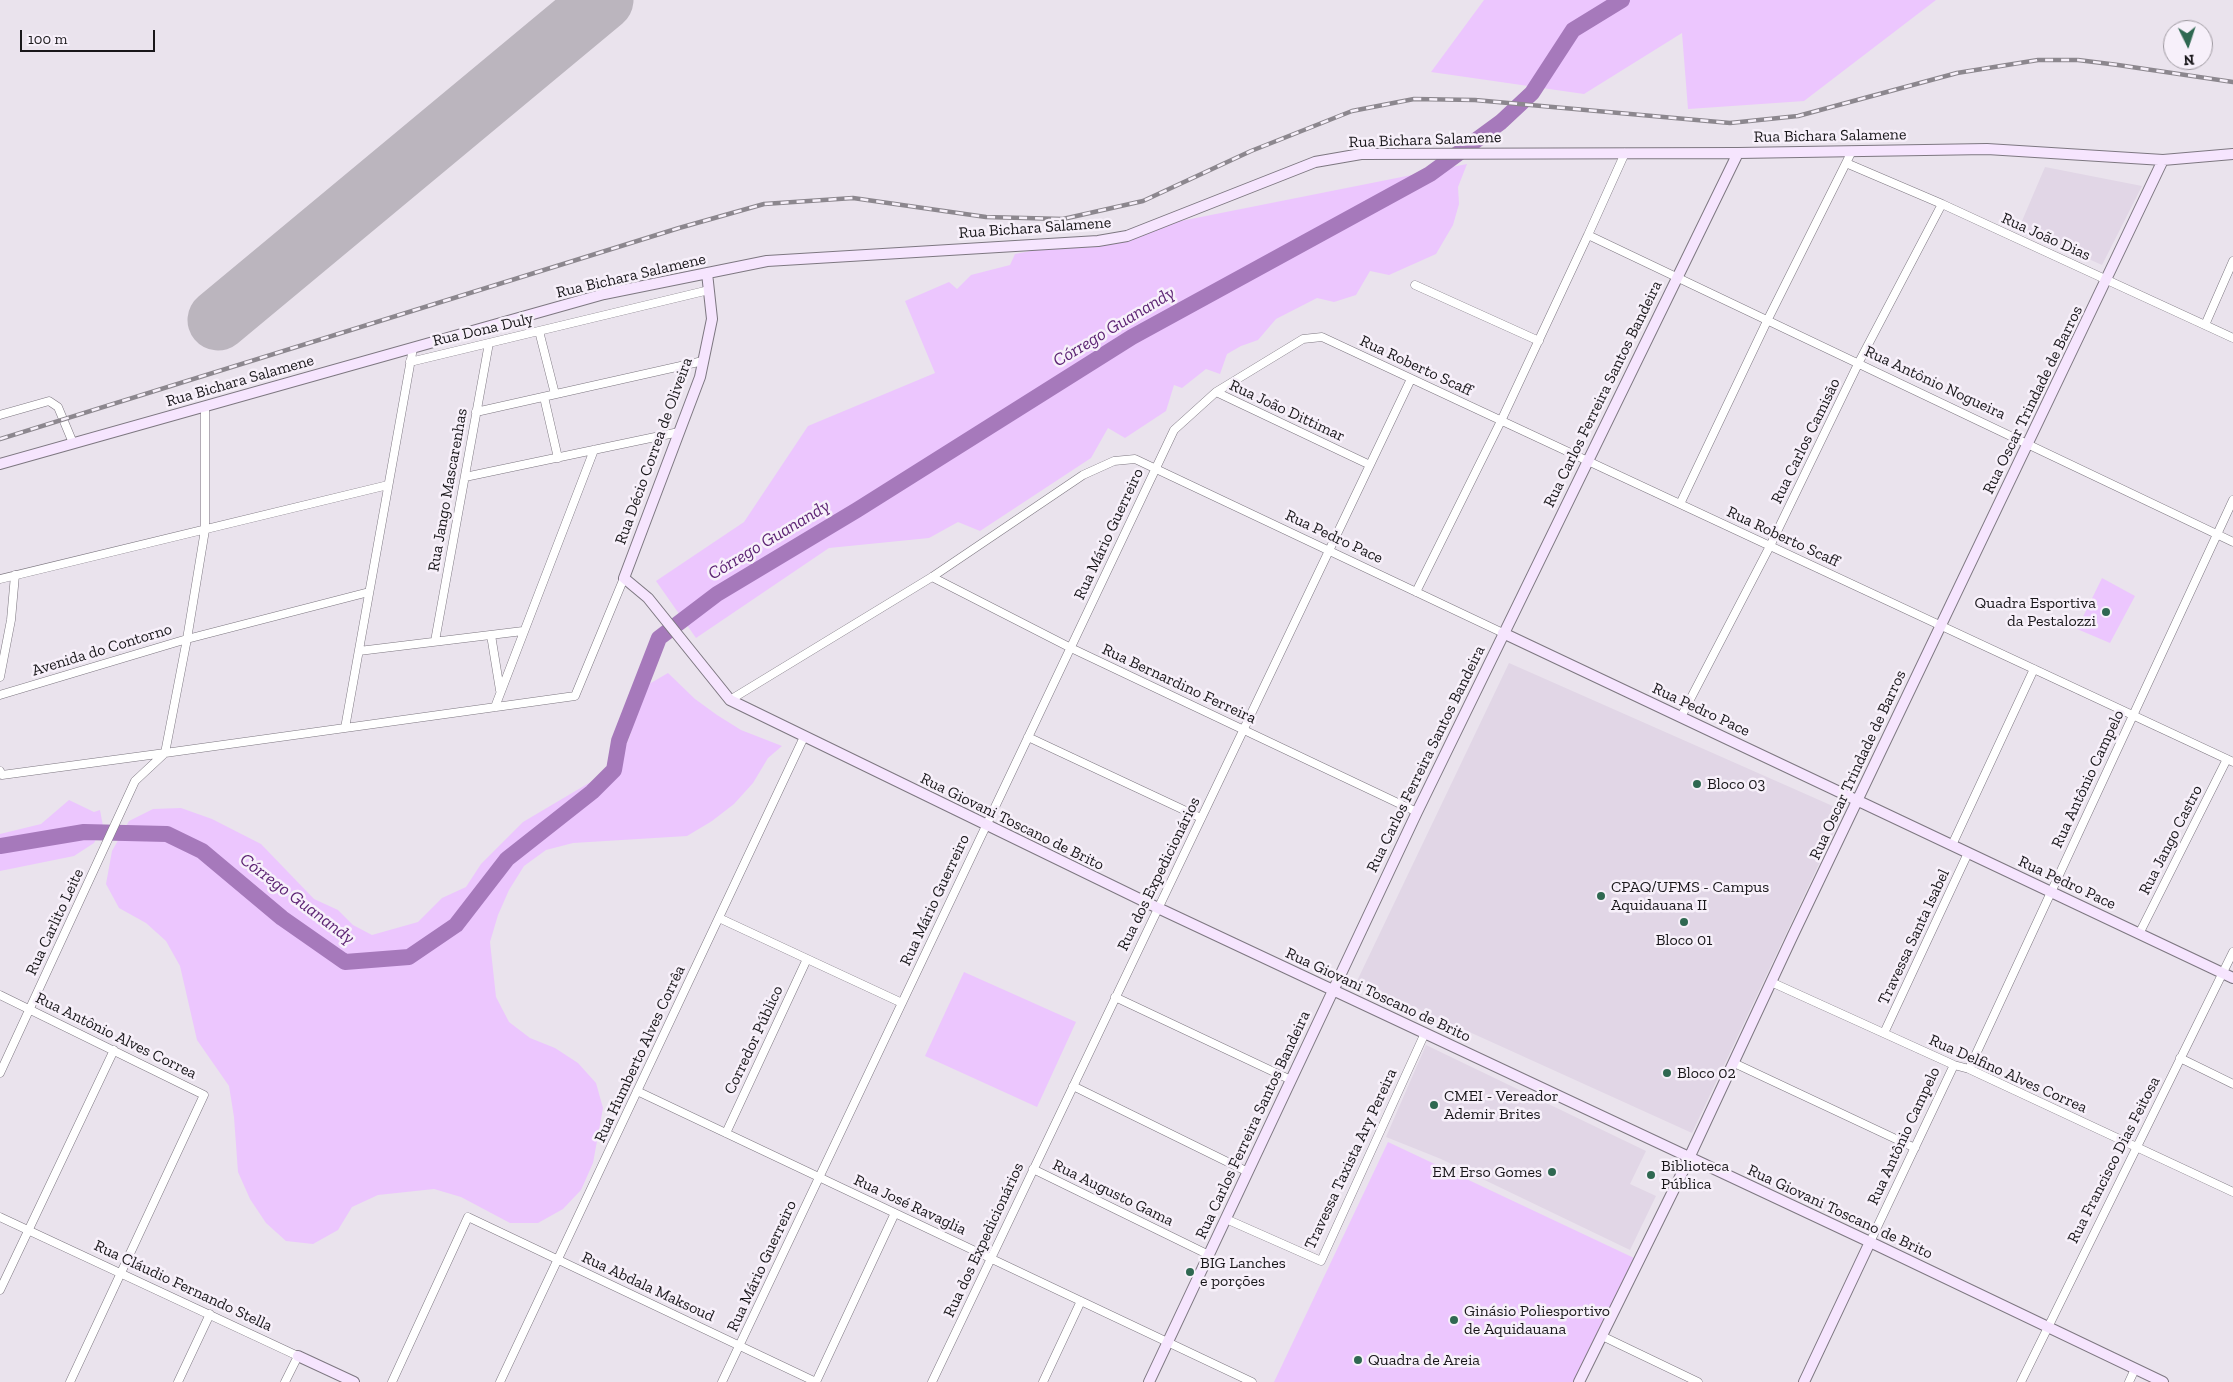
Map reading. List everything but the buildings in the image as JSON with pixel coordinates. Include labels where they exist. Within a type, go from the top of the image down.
[{"type":"main road","name":"Rua Bichara Salamene","points":[[0,464],[604,294],[767,261],[1107,239],[1127,236],[1316,162],[1361,154],[1738,153],[1987,149],[2163,160],[2233,154]]},
{"type":"main road","name":"Rua Carlos Ferreira Santos Bandeira","points":[[1149,1382],[1503,632],[1738,153]]},
{"type":"main road","name":"Rua Oscar Trindade de Barros","points":[[1579,1382],[1734,1063],[1940,625],[2108,280],[2163,160]]},
{"type":"main road","name":"Rua Décio Correa de Oliveira","points":[[624,578],[700,376],[712,319],[707,274]]},
{"type":"main road","name":"Rua Giovani Toscano de Brito","points":[[624,578],[651,602],[730,700],[1158,908],[1870,1242],[2163,1382]]},
{"type":"main road","name":"Rua Pedro Pace","points":[[1503,632],[2233,978]]},
{"type":"main road","name":"Rua Antônio Campelo","points":[[1804,1382],[1870,1242]]},
{"type":"main road","name":"Rua Cláudio Fernando Stella","points":[[298,1356],[354,1382]]},
{"type":"street","points":[[1680,504],[1768,319],[1852,151]]},
{"type":"street","points":[[1416,592],[1502,421],[1626,153]]},
{"type":"street","name":"Rua João Dias","points":[[1846,164],[1942,204],[2233,338]]},
{"type":"street","name":"Rua Carlos Camisão","points":[[1681,717],[1770,546],[1859,362],[1942,204]]},
{"type":"street","name":"Rua Antônio Nogueira","points":[[1588,235],[1859,362],[2233,542]]},
{"type":"street","points":[[2205,325],[2233,261]]},
{"type":"street","points":[[1415,285],[1539,341]]},
{"type":"street","name":"Rua Dona Duly","points":[[410,362],[709,290]]},
{"type":"street","points":[[539,331],[555,394]]},
{"type":"street","name":"Rua Roberto Scaff","points":[[1216,392],[1303,338],[1322,338],[2230,760]]},
{"type":"street","name":"Rua Jango Mascarenhas","points":[[435,642],[489,343]]},
{"type":"street","points":[[345,728],[413,348]]},
{"type":"street","points":[[476,412],[703,361]]},
{"type":"street","name":"Rua dos Expedicionários","points":[[932,1382],[1411,379]]},
{"type":"street","name":"Rua João Dittimar","points":[[1174,430],[1216,392],[1370,465]]},
{"type":"street","points":[[544,397],[558,458]]},
{"type":"street","points":[[0,416],[49,402],[58,407],[73,443]]},
{"type":"street","points":[[205,406],[205,530],[187,639],[369,592]]},
{"type":"street","name":"Rua Mário Guerreiro","points":[[722,1382],[1174,430]]},
{"type":"street","points":[[465,478],[679,432]]},
{"type":"street","points":[[495,707],[522,631],[594,450]]},
{"type":"street","name":"Rua Pedro Pace","points":[[730,700],[932,577],[1083,475],[1114,461],[1135,459],[1503,632]]},
{"type":"street","points":[[0,579],[388,485]]},
{"type":"street","name":"Rua Antônio Campelo","points":[[1969,1069],[2233,500]]},
{"type":"street","points":[[0,677],[11,620],[15,575]]},
{"type":"street","name":"Rua Bernardino Ferreira","points":[[932,577],[1071,648],[1417,812]]},
{"type":"street","points":[[0,771],[2,775],[575,696],[624,578]]},
{"type":"street","points":[[359,650],[522,631]]},
{"type":"street","points":[[491,635],[500,692]]},
{"type":"street","name":"Avenida do Contorno","points":[[0,695],[187,639],[165,753]]},
{"type":"street","points":[[1952,845],[2034,669]]},
{"type":"street","name":"Rua Humberto Alves Corrêa","points":[[500,1382],[804,737]]},
{"type":"street","points":[[1028,737],[1201,818]]},
{"type":"street","name":"Rua Carlito Leite","points":[[0,1073],[135,782],[165,753]]},
{"type":"street","name":"Rua Jango Castro","points":[[2139,934],[2230,760]]},
{"type":"street","name":"Travessa Santa Isabel","points":[[1884,1034],[1968,853]]},
{"type":"street","points":[[719,918],[902,1003]]},
{"type":"street","name":"Rua Francisco Dias Feitosa","points":[[2021,1382],[2233,952]]},
{"type":"street","name":"Corredor Público","points":[[726,1133],[808,959]]},
{"type":"street","name":"Rua Delfino Alves Correa","points":[[1771,982],[1954,1066],[1969,1069],[2233,1192]]},
{"type":"street","name":"Rua Antônio Alves Correa","points":[[0,995],[204,1095],[70,1382]]},
{"type":"street","points":[[1115,997],[1291,1080]]},
{"type":"street","name":"Travessa Taxista Ary Pereira","points":[[1226,1219],[1321,1261],[1425,1033]]},
{"type":"street","points":[[0,1290],[114,1050]]},
{"type":"street","points":[[2180,1058],[2233,1084]]},
{"type":"street","points":[[1734,1063],[1914,1148]]},
{"type":"street","name":"Rua Antônio Campelo","points":[[1870,1242],[1954,1066]]},
{"type":"street","points":[[1073,1086],[1248,1172]]},
{"type":"street","name":"Rua José Ravaglia","points":[[638,1091],[1252,1382]]},
{"type":"street","name":"Rua Augusto Gama","points":[[1033,1169],[1209,1255]]},
{"type":"street","points":[[816,1382],[895,1213]]},
{"type":"street","name":"Rua Cláudio Fernando Stella","points":[[0,1217],[298,1356]]},
{"type":"street","name":"Rua Abdala Maksoud","points":[[392,1382],[468,1217],[816,1382]]},
{"type":"street","points":[[1043,1382],[1081,1301]]},
{"type":"street","points":[[178,1382],[210,1314]]},
{"type":"street","points":[[1602,1336],[1698,1382]]},
{"type":"street","points":[[285,1382],[298,1356]]},
{"type":"street","points":[[2129,1382],[2135,1369]]},
{"type":"shaded area","points":[[1484,0],[1936,0],[1804,101],[1688,109],[1682,33],[1584,94],[1431,72]]},
{"type":"shaded area","points":[[1467,164],[1458,187],[1459,204],[1453,225],[1436,254],[1389,275],[1370,271],[1356,295],[1334,302],[1317,298],[1276,319],[1258,340],[1241,346],[1227,354],[1220,374],[1206,369],[1182,388],[1174,385],[1166,411],[1125,438],[1108,428],[1091,458],[980,531],[958,522],[929,538],[829,548],[696,638],[656,581],[744,522],[808,426],[935,373],[905,301],[949,282],[957,289],[971,275],[1010,265],[1015,254]]},
{"type":"shaded area","points":[[2045,167],[2142,186],[2102,265],[2019,228]]},
{"type":"shaded area","name":"Quadra Esportiva da Pestalozzi","points":[[2102,578],[2135,596],[2110,643],[2077,629]]},
{"type":"shaded area","name":"CPAQ/UFMS - Campus Aquidauana II","points":[[1509,663],[1844,811],[1692,1133],[1357,981]]},
{"type":"shaded area","points":[[668,673],[695,699],[717,715],[741,730],[782,746],[768,758],[753,783],[734,804],[712,821],[687,836],[573,843],[546,850],[524,866],[509,890],[498,915],[490,942],[496,997],[509,1022],[530,1038],[555,1048],[578,1063],[596,1083],[603,1108],[593,1163],[581,1190],[563,1209],[538,1223],[510,1223],[461,1197],[434,1189],[378,1195],[352,1207],[338,1230],[313,1244],[286,1241],[266,1223],[250,1199],[238,1172],[234,1117],[229,1086],[197,1040],[180,966],[166,941],[146,923],[119,908],[106,884],[112,851],[129,821],[153,809],[181,808],[212,819],[261,844],[314,899],[338,910],[353,925],[372,935],[418,922],[442,898],[466,887],[481,864],[523,822],[594,780],[615,762],[629,739],[644,687]]},
{"type":"shaded area","points":[[69,800],[94,812],[100,810],[103,826],[94,843],[74,856],[0,871],[0,834],[41,824]]},
{"type":"shaded area","points":[[964,972],[1076,1022],[1037,1107],[925,1056]]},
{"type":"shaded area","name":"EM Erso Gomes","points":[[1426,1045],[1646,1151],[1630,1184],[1656,1196],[1630,1250],[1441,1159],[1386,1137]]},
{"type":"shaded area","name":"Ginásio Poliesportivo de Aquidauana","points":[[1388,1142],[1634,1258],[1575,1382],[1274,1382]]},
{"type":"waterway","name":"Córrego Guanandy","points":[[0,846],[84,832],[167,834],[202,851],[282,918],[345,962],[409,957],[456,925],[507,859],[592,792],[614,770],[619,741],[659,638],[717,594],[857,510],[1132,337],[1430,174],[1501,122],[1532,93],[1573,30],[1622,0]]},
{"type":"runway","points":[[218,320],[603,0]]},
{"type":"railway","points":[[0,439],[679,228],[764,204],[853,198],[986,217],[1063,219],[1143,201],[1251,151],[1352,111],[1414,99],[1475,100],[1730,123],[1798,116],[1957,73],[2038,60],[2078,60],[2233,82]]},
{"type":"place","name":"Quadra Esportiva da Pestalozzi","points":[[2106,612]]},
{"type":"place","name":"Bloco 03","points":[[1697,784]]},
{"type":"place","name":"CPAQ/UFMS - Campus Aquidauana II","points":[[1601,896]]},
{"type":"place","name":"Bloco 01","points":[[1684,922]]},
{"type":"place","name":"Bloco 02","points":[[1667,1073]]},
{"type":"place","name":"CMEI - Vereador Ademir Brites","points":[[1434,1105]]},
{"type":"place","name":"EM Erso Gomes","points":[[1552,1172]]},
{"type":"place","name":"Biblioteca Pública","points":[[1651,1175]]},
{"type":"place","name":"BIG Lanches e porções","points":[[1190,1272]]},
{"type":"place","name":"Ginásio Poliesportivo de Aquidauana","points":[[1454,1320]]},
{"type":"place","name":"Quadra de Areia","points":[[1358,1360]]}]
